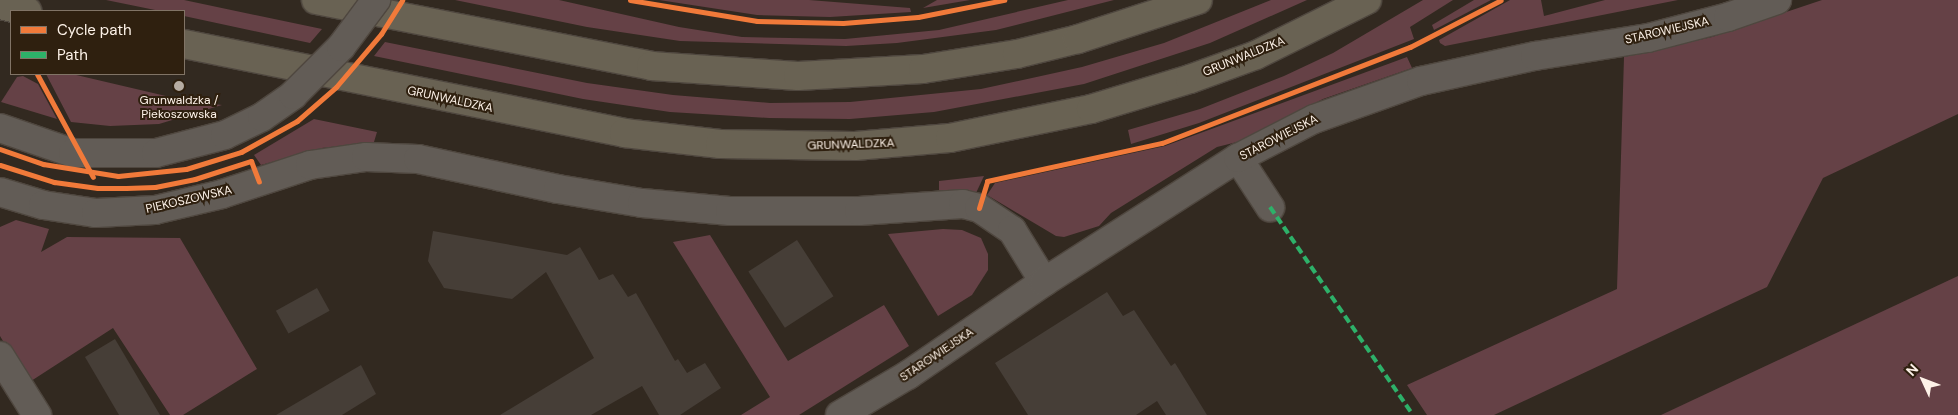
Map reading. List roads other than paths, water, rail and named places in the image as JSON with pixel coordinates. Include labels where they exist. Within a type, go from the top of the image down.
[{"type":"main road","points":[[316,0],[650,66],[798,76],[906,71],[1016,54],[1078,40],[1198,0]]},
{"type":"main road","name":"GRUNWALDZKA","points":[[185,44],[624,133],[728,144],[855,146],[950,138],[1091,109],[1190,79],[1256,54],[1367,0]]},
{"type":"main road","points":[[0,6],[22,10]]},
{"type":"street","points":[[0,128],[73,153],[156,153],[225,135],[262,117],[293,95],[341,47],[376,0]]},
{"type":"street","name":"STAROWIEJSKA","points":[[840,415],[908,375],[1044,282],[1238,158],[1314,119],[1421,81],[1534,56],[1648,38],[1728,17],[1777,0]]},
{"type":"street","name":"PIEKOSZOWSKA","points":[[0,192],[43,205],[96,213],[126,212],[180,205],[310,165],[375,157],[418,159],[558,189],[642,203],[730,211],[859,211],[963,204],[979,208],[1012,230],[1044,282]]},
{"type":"street","points":[[1238,158],[1270,207]]},
{"type":"street","points":[[0,356],[38,415]]},
{"type":"place","name":"Grunwaldzka / Piekoszowska","points":[[179,86]]}]
